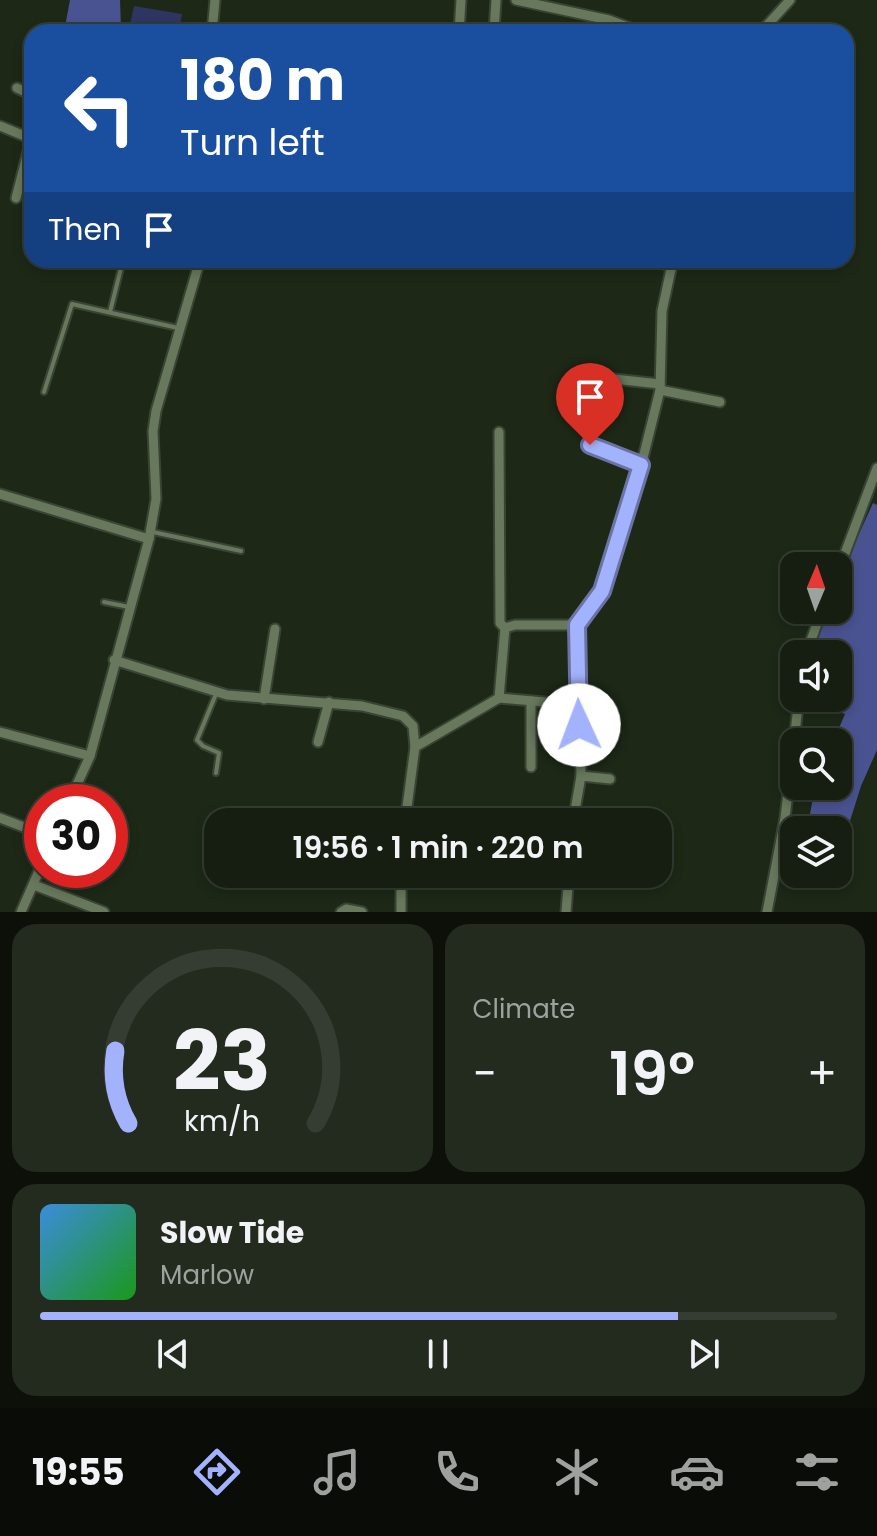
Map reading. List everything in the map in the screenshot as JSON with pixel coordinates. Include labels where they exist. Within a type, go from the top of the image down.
[{"type":"street","points":[[213,24],[215,0]]},
{"type":"street","points":[[460,24],[461,0]]},
{"type":"street","points":[[494,24],[496,0]]},
{"type":"street","points":[[516,0],[620,24]]},
{"type":"street","points":[[768,24],[790,0]]},
{"type":"street","points":[[17,88],[24,91]]},
{"type":"street","points":[[0,126],[24,135]]},
{"type":"street","points":[[16,198],[24,168]]},
{"type":"street","points":[[77,784],[90,756],[150,535],[156,499],[153,431],[167,368],[198,268]]},
{"type":"street","points":[[575,808],[581,776],[577,625],[602,591],[641,465],[660,387],[662,311],[671,268]]},
{"type":"street","points":[[595,377],[660,387],[720,402]]},
{"type":"street","points":[[499,432],[500,623],[505,628],[499,698]]},
{"type":"street","points":[[590,445],[641,465]]},
{"type":"street","points":[[846,552],[877,468]]},
{"type":"street","points":[[0,494],[150,535]]},
{"type":"street","points":[[505,628],[515,625],[577,625]]},
{"type":"street","points":[[264,699],[275,629]]},
{"type":"street","points":[[114,660],[217,692],[264,699],[329,702],[403,716],[413,726],[415,747],[407,808]]},
{"type":"street","points":[[415,747],[499,698],[578,705]]},
{"type":"street","points":[[531,701],[531,767]]},
{"type":"street","points":[[318,742],[329,702]]},
{"type":"street","points":[[767,912],[785,818],[797,712]]},
{"type":"street","points":[[0,732],[90,756]]},
{"type":"street","points":[[581,776],[610,779]]},
{"type":"street","points":[[0,818],[24,827]]},
{"type":"street","points":[[21,912],[33,888]]},
{"type":"street","points":[[42,888],[104,912]]},
{"type":"street","points":[[401,888],[401,912]]},
{"type":"street","points":[[566,912],[568,888]]},
{"type":"street","points":[[341,912],[346,909],[362,912]]},
{"type":"lane","points":[[110,312],[121,268]]},
{"type":"lane","points":[[44,392],[71,305],[181,329]]},
{"type":"lane","points":[[150,535],[241,551]]},
{"type":"lane","points":[[104,602],[130,608]]},
{"type":"lane","points":[[216,773],[219,753],[197,740],[217,692]]},
{"type":"shaded area","points":[[70,0],[120,0],[121,24],[66,24]]},
{"type":"shaded area","points":[[134,6],[182,14],[180,24],[130,24]]},
{"type":"shaded area","points":[[873,503],[877,505],[877,750],[852,816],[810,816],[813,800],[852,800],[852,728],[839,728],[845,714],[838,712],[852,712],[852,640],[813,640],[819,624],[852,624],[851,552]]},
{"type":"route","points":[[579,725],[577,625],[596,604],[602,591],[641,465],[590,445]]}]
